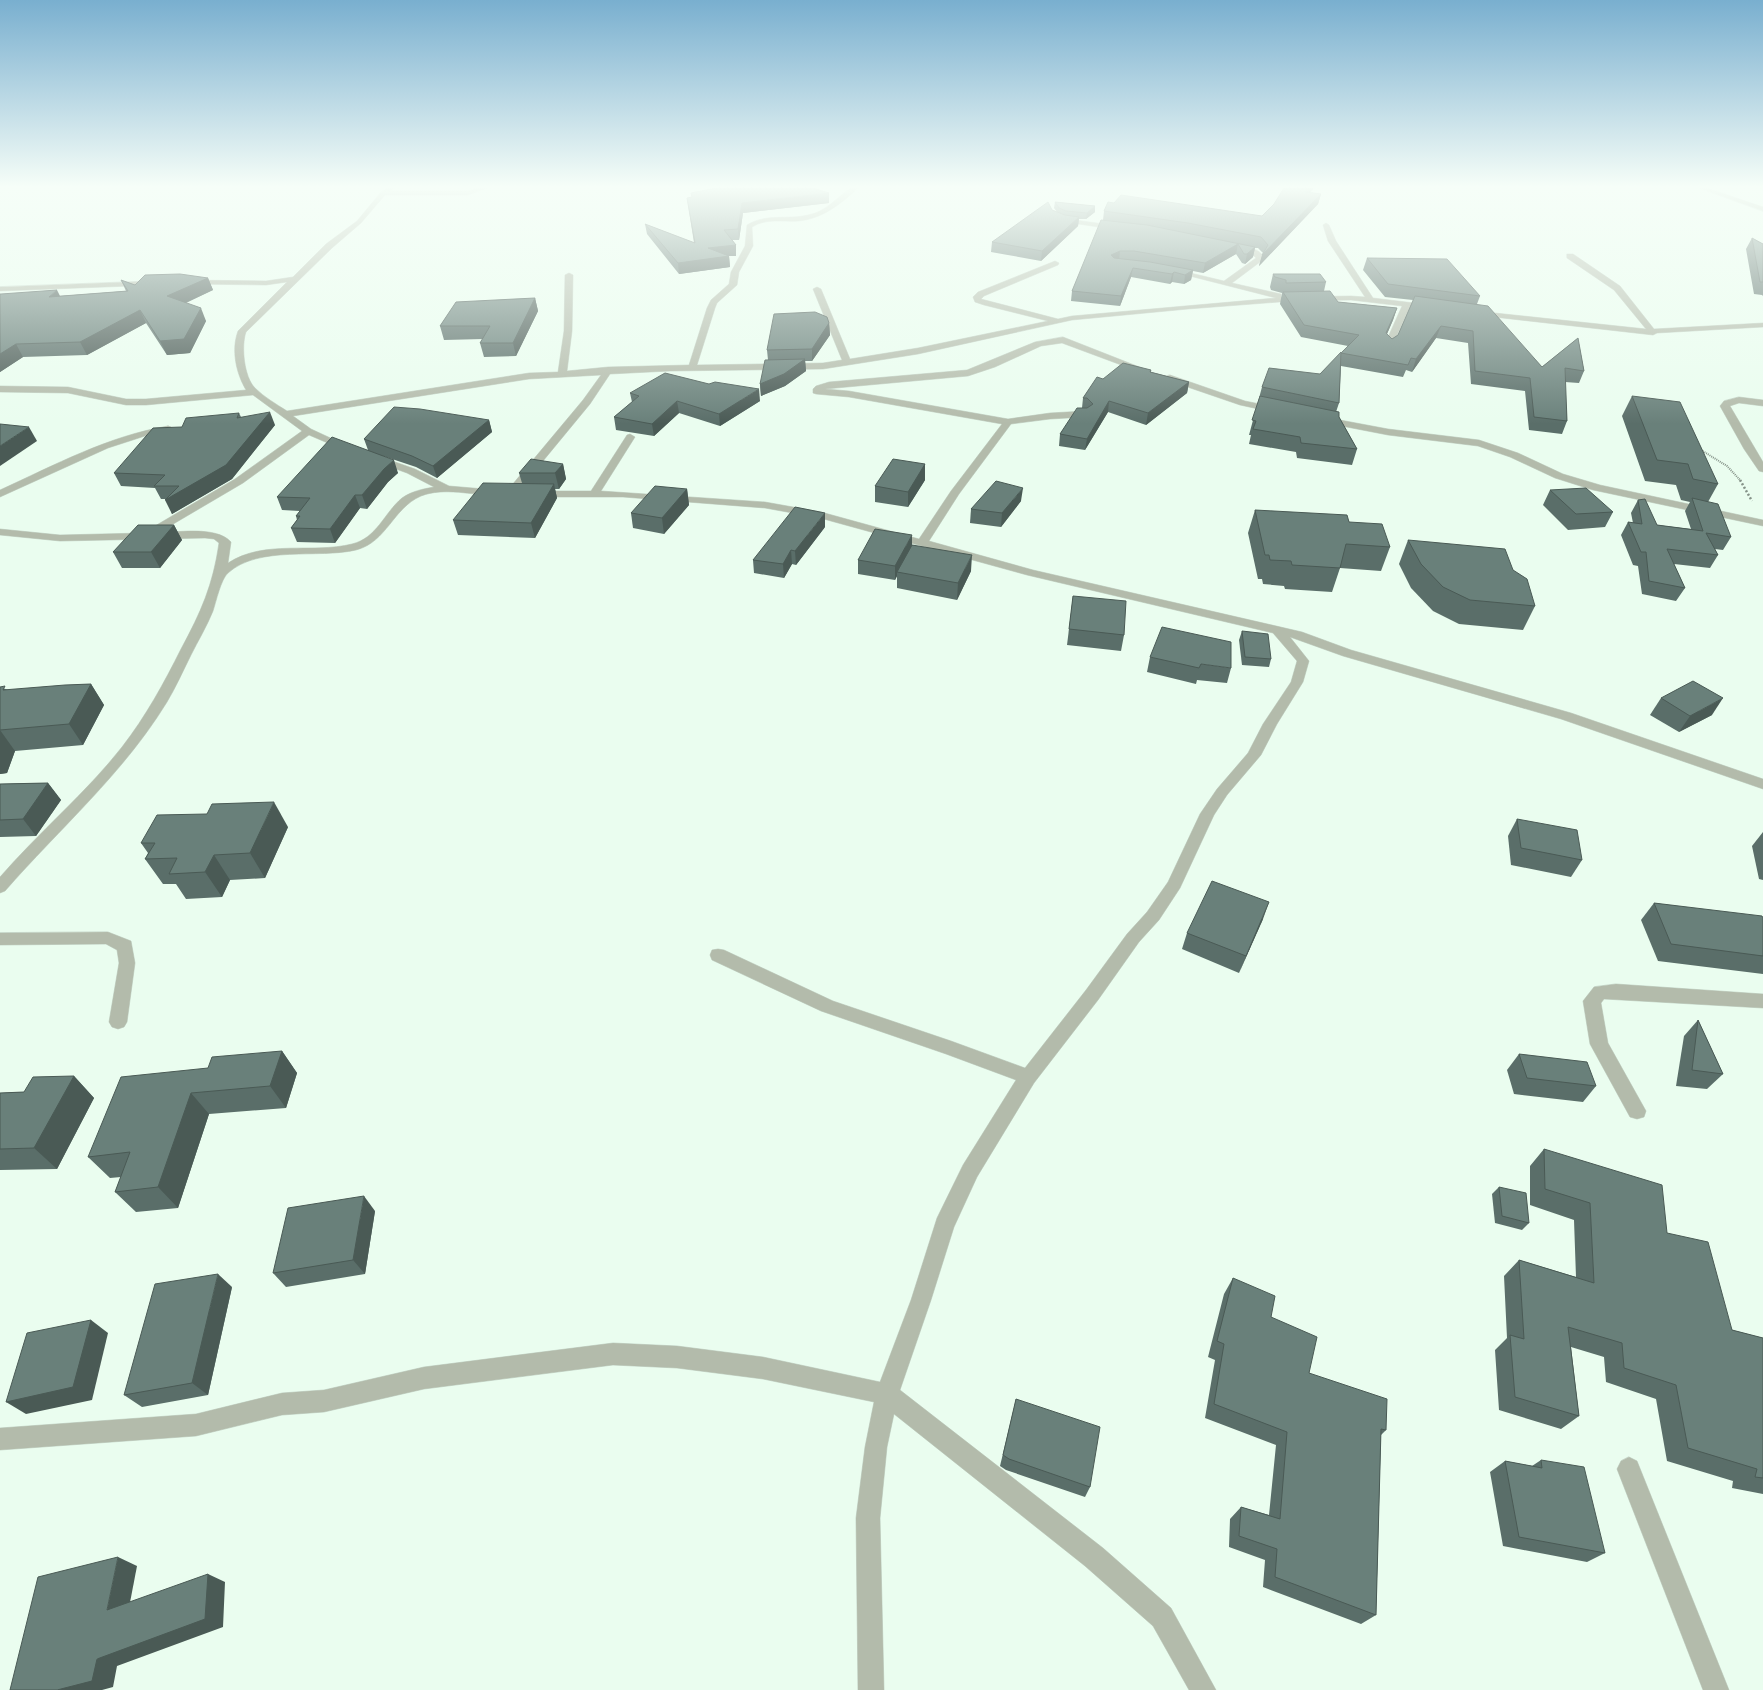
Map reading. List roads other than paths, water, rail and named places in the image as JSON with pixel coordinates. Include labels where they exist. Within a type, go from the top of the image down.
[{"type":"street","points":[[309,267],[242,331],[239,339],[239,360],[242,373],[249,388],[308,431],[354,450]]},
{"type":"street","points":[[692,368],[711,308],[714,302],[733,284],[738,267]]},
{"type":"street","points":[[1046,267],[977,297],[978,300],[987,303],[1058,321]]},
{"type":"street","points":[[1226,283],[1250,267]]},
{"type":"street","points":[[1349,267],[1370,299]]},
{"type":"street","points":[[1586,267],[1617,288],[1653,333]]},
{"type":"street","points":[[1167,270],[1292,299]]},
{"type":"street","points":[[562,374],[568,331],[568,275]]},
{"type":"street","points":[[182,282],[266,283],[296,279]]},
{"type":"street","points":[[0,289],[163,283]]},
{"type":"street","points":[[266,283],[280,294]]},
{"type":"street","points":[[14,297],[26,289]]},
{"type":"street","points":[[817,289],[847,362]]},
{"type":"street","points":[[269,418],[529,376],[608,370],[809,368],[918,351],[1058,321],[1188,307],[1292,299],[1351,298],[1436,308]]},
{"type":"street","points":[[1388,346],[1407,304]]},
{"type":"street","points":[[1464,311],[1607,330],[1653,333],[1763,325]]},
{"type":"street","points":[[1085,414],[1050,416],[1008,422],[816,390],[829,385],[968,373],[985,369],[1028,349],[1055,340],[1063,340],[1156,374],[1244,403],[1292,413]]},
{"type":"street","points":[[510,493],[587,402],[608,370]]},
{"type":"street","points":[[0,389],[68,390],[126,402],[146,402],[254,392]]},
{"type":"street","points":[[1763,402],[1739,400],[1727,403],[1725,406],[1749,449],[1763,469]]},
{"type":"street","points":[[1318,419],[1388,432],[1479,443],[1514,455],[1559,476],[1597,488],[1692,510],[1763,523]]},
{"type":"street","points":[[922,543],[955,493],[1008,422]]},
{"type":"street","points":[[0,494],[123,440],[164,430],[183,428]]},
{"type":"street","points":[[146,536],[239,481],[308,431]]},
{"type":"street","points":[[594,494],[630,437]]},
{"type":"street","points":[[370,456],[411,470],[445,488]]},
{"type":"street","points":[[222,572],[233,563],[256,555],[338,549],[366,543],[375,538],[396,510],[407,499],[426,491],[445,488],[510,493],[623,494],[765,505],[820,515],[1031,573],[1277,630],[1429,677],[1566,716],[1763,784]]},
{"type":"street","points":[[0,532],[60,538],[205,535],[222,538],[225,542],[222,572],[206,613],[161,701],[127,750],[34,848],[0,887]]},
{"type":"street","points":[[871,1690],[868,1518],[876,1447],[887,1394],[921,1300],[944,1225],[970,1171],[1028,1077],[1158,908],[1184,867],[1207,814],[1222,792],[1254,755],[1270,724],[1297,682],[1302,661],[1295,649],[1277,630]]},
{"type":"street","points":[[0,939],[108,938],[125,946],[127,963],[118,1022]]},
{"type":"street","points":[[718,955],[827,1006],[1028,1077]]},
{"type":"street","points":[[1637,1111],[1599,1044],[1592,1001],[1600,992],[1616,990],[1763,1001]]},
{"type":"street","points":[[0,1440],[196,1425],[282,1404],[324,1401],[424,1378],[613,1354],[677,1357],[763,1368],[887,1394],[1094,1557],[1162,1617],[1203,1690]]},
{"type":"street","points":[[1629,1469],[1716,1690]]}]
